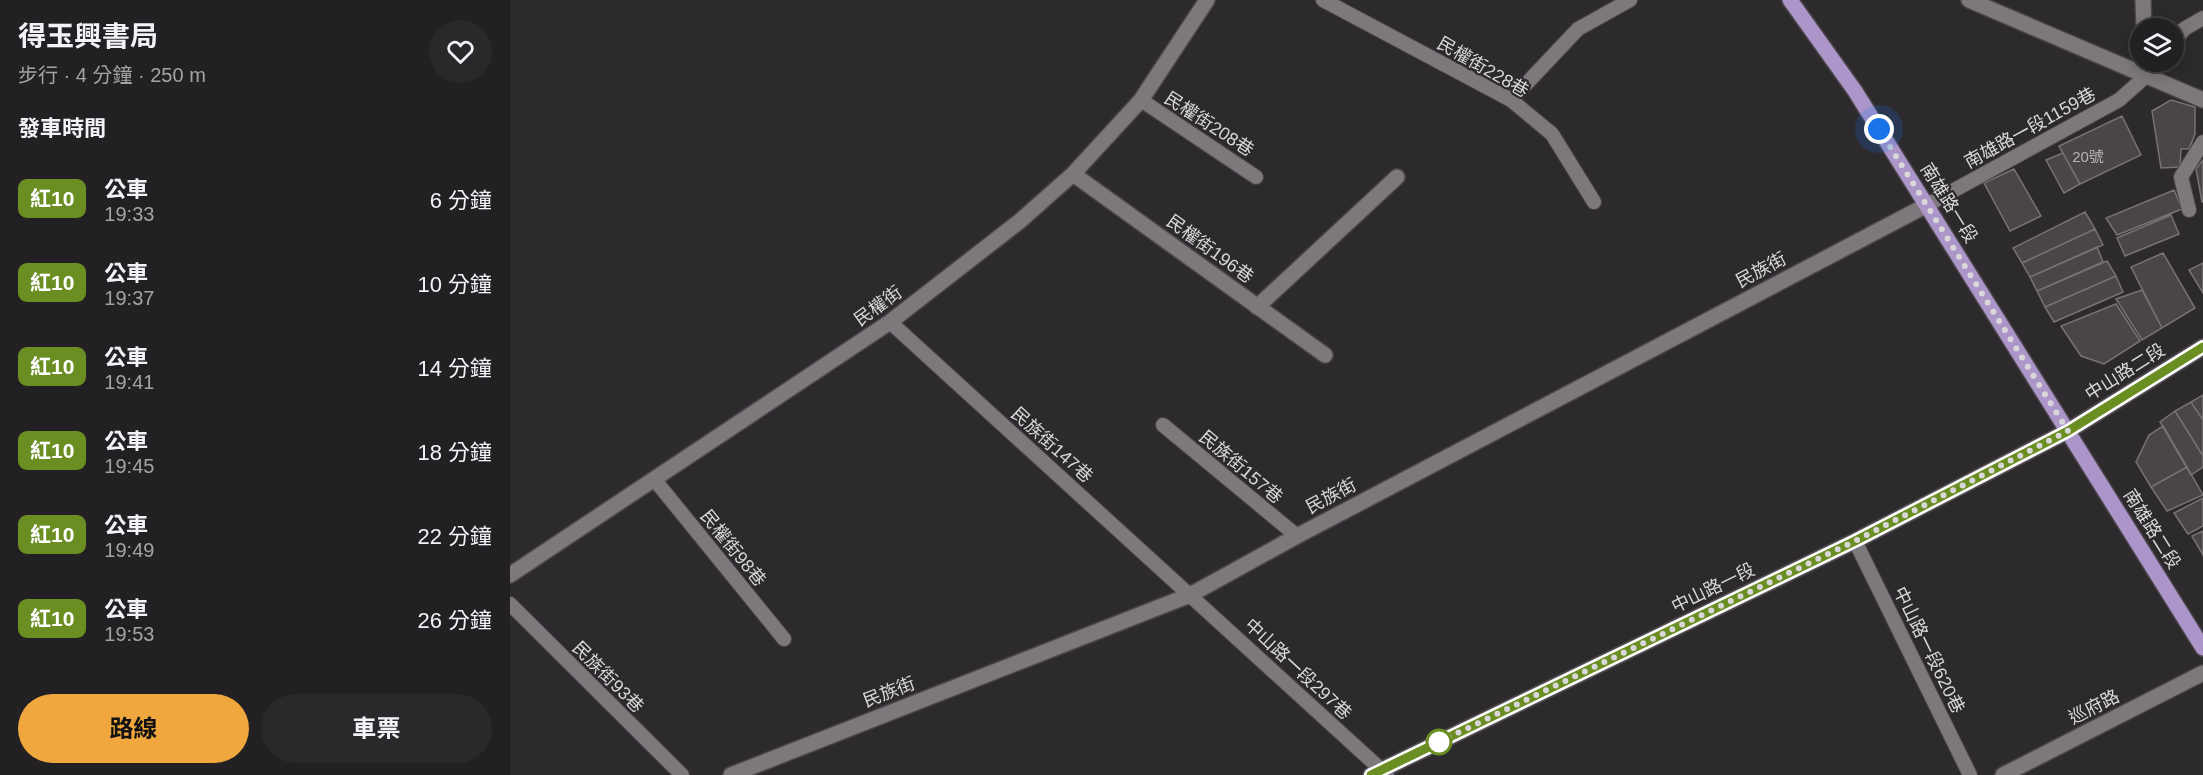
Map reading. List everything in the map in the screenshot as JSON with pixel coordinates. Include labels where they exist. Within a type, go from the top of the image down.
[{"type":"main road","name":"南雄路一段","points":[[1790,0],[1855,91],[2068,431]]},
{"type":"main road","name":"南雄路二段","points":[[2068,431],[2203,648]]},
{"type":"street","name":"民權街","points":[[510,575],[890,322],[1020,221],[1073,174],[1141,100],[1207,0]]},
{"type":"street","points":[[1969,0],[2130,63]]},
{"type":"street","points":[[2142,0],[2143,18]]},
{"type":"street","points":[[2151,72],[2203,100]]},
{"type":"street","name":"民權街196巷","points":[[1073,174],[1325,355]]},
{"type":"street","points":[[1257,307],[1397,177]]},
{"type":"street","name":"民族街","points":[[731,775],[1190,595],[1297,536],[1927,205]]},
{"type":"street","name":"中山路二段","points":[[2068,431],[2203,347]]},
{"type":"street","name":"中山路一段","points":[[1380,773],[1855,541],[2068,431]]},
{"type":"street","name":"巡府路","points":[[2003,775],[2203,673]]},
{"type":"lane","name":"民權街228巷","points":[[1323,0],[1511,100],[1552,134],[1594,202]]},
{"type":"lane","points":[[1511,100],[1578,29],[1630,0]]},
{"type":"lane","points":[[2184,29],[2203,18]]},
{"type":"lane","name":"南雄路一段1159巷","points":[[1927,205],[2119,100],[2142,72]]},
{"type":"lane","name":"民權街208巷","points":[[1141,100],[1256,177]]},
{"type":"lane","points":[[2189,210],[2181,177],[2203,142]]},
{"type":"lane","name":"民族街147巷","points":[[890,322],[1190,595]]},
{"type":"lane","name":"民族街157巷","points":[[1163,425],[1297,536]]},
{"type":"lane","name":"民權街98巷","points":[[654,479],[784,639]]},
{"type":"lane","name":"中山路一段620巷","points":[[1855,541],[1970,775]]},
{"type":"lane","name":"中山路一段297巷","points":[[1190,595],[1380,773]]},
{"type":"lane","name":"民族街93巷","points":[[510,604],[682,775]]},
{"type":"building","points":[[2171,100],[2195,107],[2195,134],[2189,149],[2181,149],[2180,167],[2161,168],[2152,111]]},
{"type":"building","points":[[2122,116],[2141,155],[2080,184],[2059,146]]},
{"type":"building","points":[[2063,153],[2080,184],[2064,193],[2046,160]]},
{"type":"building","points":[[2203,160],[2203,201],[2202,202],[2196,169]]},
{"type":"building","points":[[2014,169],[2041,216],[2010,231],[1984,183]]},
{"type":"building","points":[[2174,190],[2182,209],[2117,235],[2106,218]]},
{"type":"building","points":[[2085,212],[2095,229],[2022,263],[2013,248]]},
{"type":"building","points":[[2171,215],[2179,234],[2125,256],[2117,238]]},
{"type":"building","points":[[2095,229],[2103,245],[2030,277],[2022,263]]},
{"type":"building","points":[[2097,247],[2103,262],[2037,291],[2030,277]]},
{"type":"building","points":[[2163,253],[2195,308],[2162,328],[2131,267]]},
{"type":"building","points":[[2107,261],[2116,276],[2045,307],[2037,291]]},
{"type":"building","points":[[2203,263],[2203,293],[2189,270]]},
{"type":"building","points":[[2116,276],[2123,292],[2054,322],[2045,307]]},
{"type":"building","points":[[2142,290],[2162,328],[2142,340],[2116,299]]},
{"type":"building","points":[[2116,304],[2140,341],[2104,364],[2081,356],[2061,326]]},
{"type":"building","points":[[2203,395],[2203,420],[2191,402]]},
{"type":"building","points":[[2191,402],[2203,420],[2203,456],[2175,411]]},
{"type":"building","points":[[2175,411],[2203,456],[2203,467],[2191,475],[2160,422]]},
{"type":"building","points":[[2163,426],[2187,467],[2151,487],[2136,462],[2149,435]]},
{"type":"building","points":[[2187,467],[2203,495],[2167,511],[2151,487]]},
{"type":"building","points":[[2203,498],[2203,526],[2188,534],[2174,513]]},
{"type":"building","points":[[2203,531],[2203,555],[2192,536]]},
{"type":"bus line","name":"紅10","points":[[1371,775],[1855,541],[2068,431],[2203,347]]},
{"type":"route","points":[[1439,742],[1855,541],[2068,431],[1879,129]]}]
